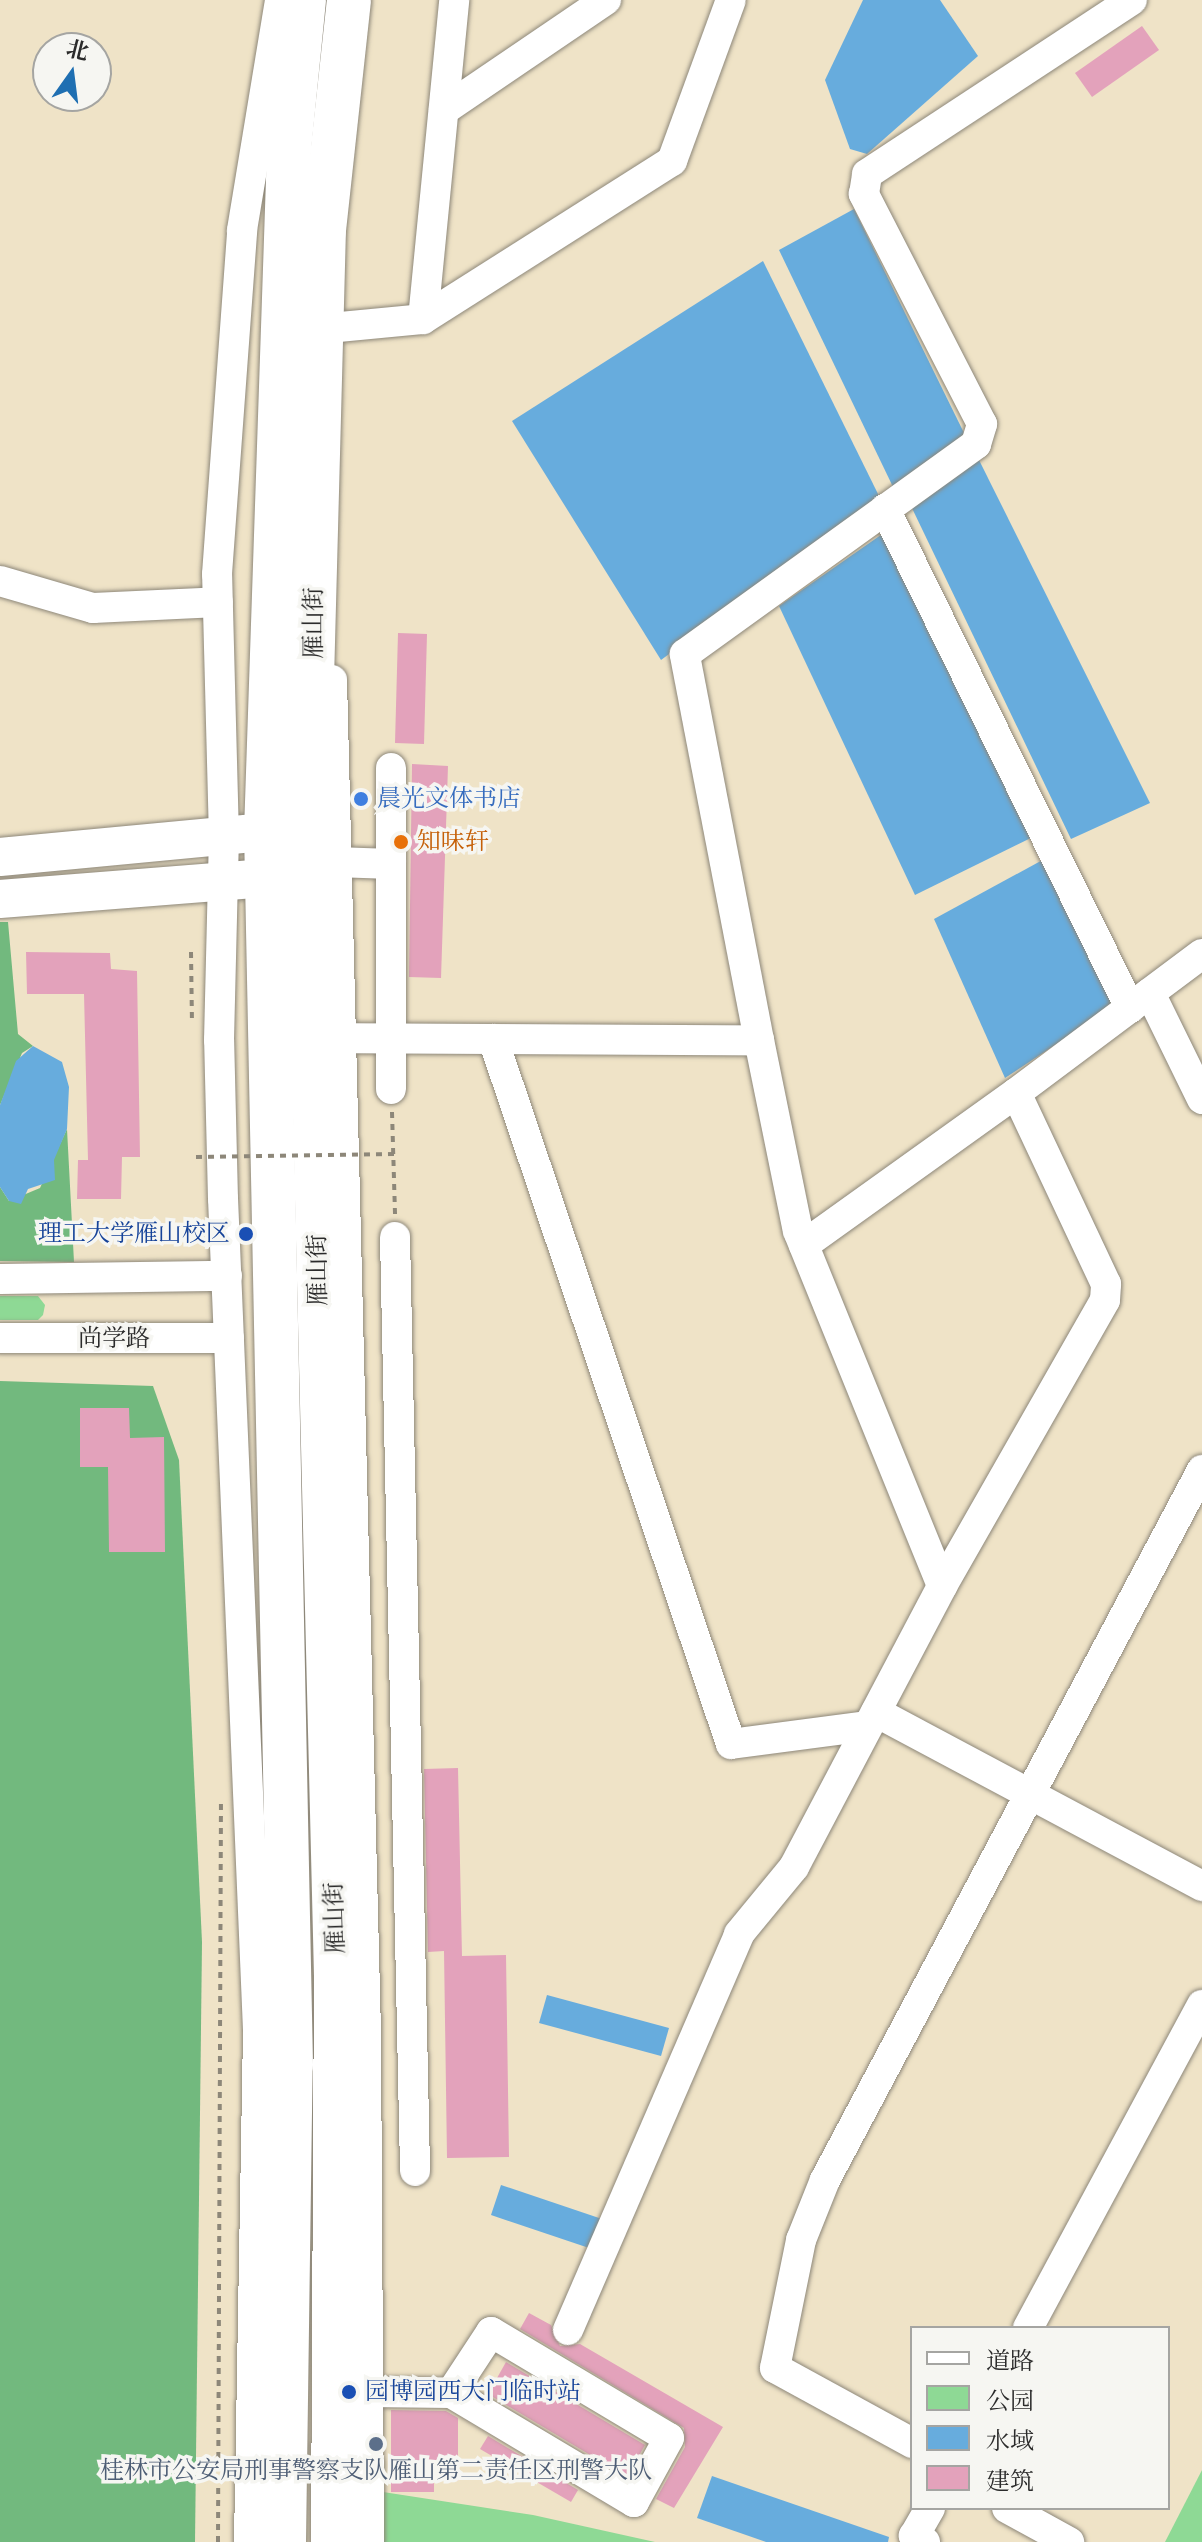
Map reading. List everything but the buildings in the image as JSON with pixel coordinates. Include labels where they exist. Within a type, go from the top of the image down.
[{"type":"highway","name":"雁山街","points":[[284,2542],[291,2065],[245,835],[289,150],[304,0]]},
{"type":"highway","name":"雁山街","points":[[333,2542],[336,1976],[327,1038],[308,831],[328,328],[324,230],[349,0]]},
{"type":"main road","points":[[0,857],[245,835]]},
{"type":"main road","points":[[0,899],[245,880]]},
{"type":"street","points":[[245,835],[218,602],[242,230],[280,0]]},
{"type":"street","points":[[365,0],[328,328],[336,862],[327,1038],[353,1553],[366,2081],[369,2542]]},
{"type":"street","points":[[423,319],[454,0]]},
{"type":"street","points":[[444,110],[606,0]]},
{"type":"street","points":[[328,328],[423,319],[672,161],[731,0]]},
{"type":"street","points":[[942,1586],[804,1245],[759,1040],[685,654],[976,444],[982,424],[864,194],[867,174],[1132,0]]},
{"type":"street","points":[[885,509],[1140,1000],[1202,1099]]},
{"type":"street","points":[[0,581],[93,608],[218,602]]},
{"type":"street","points":[[391,768],[391,1089]]},
{"type":"street","points":[[336,862],[391,864]]},
{"type":"street","points":[[245,880],[219,1040],[258,2030],[249,2542]]},
{"type":"street","points":[[804,1245],[1016,1093],[1202,954]]},
{"type":"street","points":[[327,1038],[759,1040]]},
{"type":"street","points":[[493,1039],[731,1744],[872,1719],[1202,1886]]},
{"type":"street","points":[[568,2330],[739,1934],[794,1867],[942,1586],[1105,1300],[1106,1284],[1016,1093]]},
{"type":"street","points":[[395,1237],[415,2171]]},
{"type":"street","points":[[0,1279],[227,1276]]},
{"type":"street","name":"尚学路","points":[[0,1338],[229,1338]]},
{"type":"street","points":[[910,2442],[775,2368],[801,2240],[825,2180],[1202,1470]]},
{"type":"street","points":[[353,1553],[402,1553]]},
{"type":"street","points":[[1029,2326],[1202,2005]]},
{"type":"street","points":[[366,2081],[413,2080]]},
{"type":"street","points":[[368,2392],[451,2393],[634,2502],[669,2438],[491,2332],[451,2393]]},
{"type":"street","points":[[925,2542],[914,2536],[929,2510]]},
{"type":"street","points":[[1011,2510],[1069,2542]]},
{"type":"path","points":[[191,952],[193,1031]]},
{"type":"path","points":[[391,1089],[395,1237]]},
{"type":"path","points":[[195,1141],[196,1172]]},
{"type":"path","points":[[196,1157],[394,1154]]},
{"type":"path","points":[[218,2542],[221,1786]]},
{"type":"green space","points":[[0,922],[8,922],[18,1034],[33,1046],[22,1053],[0,1105]]},
{"type":"green space","points":[[67,1129],[74,1262],[0,1261],[0,1187],[9,1201],[40,1188]]},
{"type":"green space","points":[[0,1296],[38,1296],[45,1305],[43,1315],[38,1320],[0,1320]]},
{"type":"green space","points":[[0,1381],[153,1386],[179,1460],[202,1942],[195,2542],[0,2542]]},
{"type":"green space","points":[[1202,2470],[1202,2542],[1165,2542]]},
{"type":"green space","points":[[383,2492],[533,2515],[655,2542],[383,2542]]},
{"type":"water","points":[[863,0],[940,0],[978,56],[867,154],[850,149],[825,80]]},
{"type":"water","points":[[854,209],[966,437],[894,489],[779,250]]},
{"type":"water","points":[[763,261],[880,498],[661,660],[512,421]]},
{"type":"water","points":[[977,456],[1150,803],[1071,839],[910,504]]},
{"type":"water","points":[[888,530],[1037,835],[915,895],[779,606]]},
{"type":"water","points":[[1048,857],[1120,1002],[1005,1078],[934,919]]},
{"type":"water","points":[[33,1046],[62,1062],[69,1087],[67,1129],[54,1160],[55,1180],[28,1189],[21,1204],[9,1201],[0,1187],[0,1105],[16,1061]]},
{"type":"water","points":[[547,1995],[669,2028],[661,2056],[539,2023]]},
{"type":"water","points":[[501,2185],[602,2219],[592,2249],[491,2215]]},
{"type":"water","points":[[712,2476],[889,2537],[888,2542],[766,2542],[697,2518]]},
{"type":"place","name":"晨光文体书店","points":[[361,799]]},
{"type":"place","name":"知味轩","points":[[401,842]]},
{"type":"place","name":"理工大学雁山校区","points":[[246,1234]]},
{"type":"place","name":"园博园西大门临时站","points":[[349,2392]]},
{"type":"place","name":"桂林市公安局刑事警察支队雁山第二责任区刑警大队","points":[[376,2444]]}]
